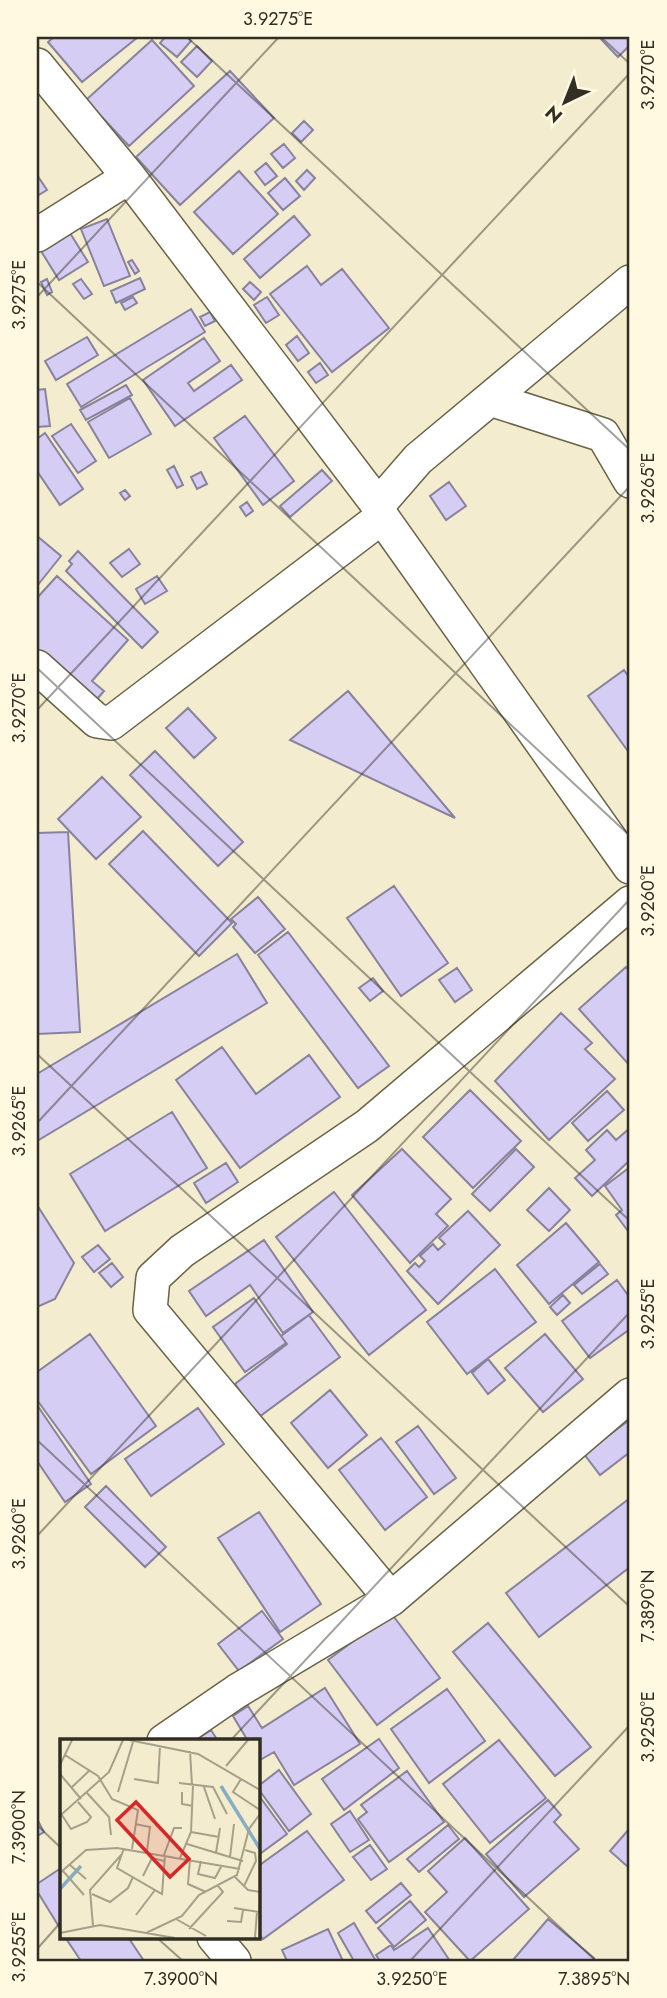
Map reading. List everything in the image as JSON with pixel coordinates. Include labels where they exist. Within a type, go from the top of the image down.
[{"type":"street","points":[[37,65],[129,177],[380,511],[630,867]]},
{"type":"street","points":[[37,235],[129,177]]},
{"type":"street","points":[[37,667],[97,721],[111,723],[380,511],[418,459],[630,282]]},
{"type":"street","points":[[490,399],[603,435],[630,481]]},
{"type":"street","points":[[391,1599],[150,1310],[153,1278],[182,1251],[367,1126],[630,903]]},
{"type":"street","points":[[167,1739],[236,1691],[391,1599],[630,1395]]},
{"type":"street","points":[[215,1938],[234,1961]]},
{"type":"building","points":[[54,37],[138,37],[82,82],[48,42]]},
{"type":"building","points":[[165,37],[187,37],[191,41],[177,57],[160,43]]},
{"type":"building","points":[[599,37],[630,37],[630,45],[618,57]]},
{"type":"building","points":[[152,40],[194,86],[129,146],[86,100]]},
{"type":"building","points":[[197,46],[212,61],[197,77],[181,62]]},
{"type":"building","points":[[230,71],[274,118],[180,205],[136,157]]},
{"type":"building","points":[[304,121],[313,130],[301,142],[292,133]]},
{"type":"building","points":[[284,144],[295,158],[283,168],[271,154]]},
{"type":"building","points":[[266,163],[277,176],[265,185],[255,172]]},
{"type":"building","points":[[307,170],[315,178],[304,190],[296,181]]},
{"type":"building","points":[[239,171],[278,214],[233,254],[194,212]]},
{"type":"building","points":[[37,175],[47,190],[37,196]]},
{"type":"building","points":[[285,178],[300,196],[283,210],[268,193]]},
{"type":"building","points":[[294,216],[310,235],[260,278],[244,259]]},
{"type":"building","points":[[107,219],[130,276],[104,286],[81,229]]},
{"type":"building","points":[[70,233],[88,262],[59,280],[41,251]]},
{"type":"building","points":[[132,260],[139,271],[135,274],[128,262]]},
{"type":"building","points":[[307,266],[321,285],[342,269],[389,328],[332,372],[270,294]]},
{"type":"building","points":[[140,278],[145,289],[116,303],[111,291]]},
{"type":"building","points":[[47,279],[52,292],[47,295],[41,282]]},
{"type":"building","points":[[81,279],[92,294],[84,299],[73,284]]},
{"type":"building","points":[[250,282],[261,292],[254,300],[243,289]]},
{"type":"building","points":[[133,297],[137,303],[125,310],[121,303]]},
{"type":"building","points":[[267,297],[279,315],[266,323],[254,305]]},
{"type":"building","points":[[191,309],[205,332],[81,407],[67,384]]},
{"type":"building","points":[[210,312],[215,321],[205,326],[200,317]]},
{"type":"building","points":[[297,336],[309,353],[298,361],[286,345]]},
{"type":"building","points":[[87,337],[98,355],[56,380],[45,361]]},
{"type":"building","points":[[204,338],[220,361],[188,383],[194,391],[231,365],[242,380],[175,426],[143,380]]},
{"type":"building","points":[[320,363],[328,375],[316,383],[308,372]]},
{"type":"building","points":[[126,385],[132,395],[86,420],[80,410]]},
{"type":"building","points":[[45,389],[50,426],[37,427],[37,390]]},
{"type":"building","points":[[130,398],[151,434],[109,458],[88,422]]},
{"type":"building","points":[[245,416],[294,481],[263,505],[214,438]]},
{"type":"building","points":[[71,424],[96,461],[78,473],[52,436]]},
{"type":"building","points":[[45,433],[83,489],[60,505],[37,471],[37,439]]},
{"type":"building","points":[[174,466],[183,485],[177,488],[167,470]]},
{"type":"building","points":[[322,470],[332,481],[290,517],[280,506]]},
{"type":"building","points":[[201,472],[207,484],[197,489],[191,477]]},
{"type":"building","points":[[449,482],[466,506],[446,520],[430,496]]},
{"type":"building","points":[[125,490],[130,496],[125,500],[120,493]]},
{"type":"building","points":[[247,502],[253,511],[246,516],[240,507]]},
{"type":"building","points":[[37,536],[61,556],[37,586]]},
{"type":"building","points":[[129,549],[140,564],[122,577],[110,563]]},
{"type":"building","points":[[78,551],[158,632],[142,648],[66,571],[72,564],[69,561]]},
{"type":"building","points":[[57,576],[128,640],[92,681],[104,691],[92,705],[37,655],[37,598]]},
{"type":"building","points":[[157,576],[167,591],[145,604],[136,589]]},
{"type":"building","points":[[624,670],[630,679],[630,754],[588,696]]},
{"type":"building","points":[[348,691],[455,818],[290,740]]},
{"type":"building","points":[[188,708],[216,738],[194,758],[166,728]]},
{"type":"building","points":[[155,751],[243,842],[218,866],[130,775]]},
{"type":"building","points":[[102,777],[141,817],[96,859],[58,819]]},
{"type":"building","points":[[143,831],[232,923],[199,956],[109,864]]},
{"type":"building","points":[[68,832],[80,1032],[37,1034],[37,833]]},
{"type":"building","points":[[394,886],[448,963],[401,996],[347,918]]},
{"type":"building","points":[[258,897],[285,929],[255,953],[233,927],[236,924],[231,919]]},
{"type":"building","points":[[288,932],[389,1066],[358,1088],[258,955]]},
{"type":"building","points":[[237,954],[267,1003],[37,1141],[37,1074]]},
{"type":"building","points":[[626,967],[630,972],[630,1066],[579,1009]]},
{"type":"building","points":[[457,968],[472,990],[455,1002],[439,980]]},
{"type":"building","points":[[373,978],[383,991],[370,1001],[359,988]]},
{"type":"building","points":[[561,1013],[592,1043],[585,1049],[615,1079],[549,1140],[495,1081]]},
{"type":"building","points":[[222,1047],[256,1094],[309,1055],[340,1097],[240,1168],[176,1080]]},
{"type":"building","points":[[470,1090],[521,1141],[473,1188],[423,1137]]},
{"type":"building","points":[[607,1091],[624,1110],[588,1141],[572,1123]]},
{"type":"building","points":[[172,1112],[207,1168],[105,1231],[70,1174]]},
{"type":"building","points":[[630,1128],[630,1160],[592,1196],[575,1178],[595,1160],[586,1150],[607,1130],[616,1140]]},
{"type":"building","points":[[402,1149],[451,1199],[436,1214],[448,1226],[410,1263],[352,1195]]},
{"type":"building","points":[[516,1149],[534,1167],[490,1211],[472,1194]]},
{"type":"building","points":[[226,1163],[238,1182],[206,1203],[194,1183]]},
{"type":"building","points":[[630,1167],[628,1231],[616,1215],[622,1210],[605,1186]]},
{"type":"building","points":[[549,1188],[570,1210],[549,1231],[527,1210]]},
{"type":"building","points":[[334,1192],[426,1310],[369,1355],[276,1237]]},
{"type":"building","points":[[37,1205],[74,1263],[55,1299],[37,1307]]},
{"type":"building","points":[[468,1211],[500,1245],[438,1304],[407,1271],[415,1263],[419,1267],[425,1261],[420,1256],[433,1244],[438,1250],[445,1244],[439,1238]]},
{"type":"building","points":[[566,1223],[599,1262],[549,1304],[517,1265]]},
{"type":"building","points":[[264,1240],[313,1312],[283,1333],[250,1285],[206,1316],[189,1291]]},
{"type":"building","points":[[98,1245],[110,1259],[94,1272],[82,1257]]},
{"type":"building","points":[[112,1263],[123,1277],[111,1287],[99,1273]]},
{"type":"building","points":[[600,1264],[608,1274],[582,1294],[574,1285]]},
{"type":"building","points":[[495,1269],[536,1322],[467,1374],[427,1322]]},
{"type":"building","points":[[617,1280],[630,1298],[630,1329],[590,1358],[562,1321]]},
{"type":"building","points":[[563,1295],[570,1303],[557,1315],[550,1307]]},
{"type":"building","points":[[254,1298],[286,1343],[245,1372],[213,1327]]},
{"type":"building","points":[[309,1315],[340,1357],[259,1417],[235,1384],[287,1344],[281,1336]]},
{"type":"building","points":[[90,1334],[156,1426],[91,1474],[37,1400],[37,1372]]},
{"type":"building","points":[[545,1334],[583,1379],[543,1412],[505,1368]]},
{"type":"building","points":[[488,1359],[505,1380],[488,1394],[472,1373]]},
{"type":"building","points":[[330,1390],[367,1435],[328,1468],[291,1423]]},
{"type":"building","points":[[37,1405],[91,1484],[65,1502],[37,1461]]},
{"type":"building","points":[[198,1408],[224,1444],[151,1496],[125,1459]]},
{"type":"building","points":[[628,1421],[630,1452],[600,1475],[584,1454]]},
{"type":"building","points":[[418,1426],[456,1478],[434,1494],[396,1442]]},
{"type":"building","points":[[381,1438],[427,1497],[385,1530],[339,1470]]},
{"type":"building","points":[[106,1486],[166,1547],[145,1567],[85,1507]]},
{"type":"building","points":[[630,1498],[630,1567],[539,1637],[506,1593]]},
{"type":"building","points":[[259,1512],[321,1604],[280,1632],[218,1538]]},
{"type":"building","points":[[262,1611],[283,1639],[239,1671],[218,1644]]},
{"type":"building","points":[[391,1613],[440,1678],[377,1725],[328,1660]]},
{"type":"building","points":[[488,1623],[591,1747],[555,1776],[453,1652]]},
{"type":"building","points":[[325,1688],[360,1744],[294,1785],[274,1752],[260,1760],[259,1739],[247,1739],[233,1716],[248,1706],[262,1728]]},
{"type":"building","points":[[447,1689],[485,1741],[429,1783],[391,1729]]},
{"type":"building","points":[[211,1730],[217,1739],[197,1739]]},
{"type":"building","points":[[379,1739],[399,1768],[344,1810],[322,1779]]},
{"type":"building","points":[[499,1740],[546,1798],[490,1843],[443,1784]]},
{"type":"building","points":[[279,1770],[311,1814],[289,1831],[259,1790],[259,1785]]},
{"type":"building","points":[[407,1771],[444,1822],[389,1862],[358,1819],[367,1812],[361,1805]]},
{"type":"building","points":[[259,1796],[287,1834],[259,1855]]},
{"type":"building","points":[[548,1800],[561,1815],[554,1822],[579,1849],[524,1897],[486,1854]]},
{"type":"building","points":[[350,1811],[369,1840],[350,1852],[331,1824]]},
{"type":"building","points":[[37,1819],[44,1832],[37,1836]]},
{"type":"building","points":[[448,1825],[459,1839],[419,1872],[407,1859]]},
{"type":"building","points":[[630,1828],[630,1864],[628,1867],[610,1851]]},
{"type":"building","points":[[307,1831],[344,1880],[263,1939],[259,1934],[259,1866]]},
{"type":"building","points":[[465,1838],[529,1909],[470,1961],[425,1912],[447,1892],[428,1871]]},
{"type":"building","points":[[370,1845],[387,1869],[371,1880],[353,1857]]},
{"type":"building","points":[[60,1869],[60,1928],[37,1891],[37,1884]]},
{"type":"building","points":[[401,1883],[411,1895],[376,1923],[366,1911]]},
{"type":"building","points":[[410,1901],[426,1920],[394,1947],[378,1928]]},
{"type":"building","points":[[548,1919],[594,1958],[591,1961],[512,1961]]},
{"type":"building","points":[[354,1923],[376,1961],[354,1961],[338,1933]]},
{"type":"building","points":[[428,1928],[450,1961],[380,1961],[376,1955],[391,1945],[394,1950]]},
{"type":"building","points":[[328,1929],[343,1961],[287,1961],[282,1950]]},
{"type":"building","points":[[66,1938],[129,1938],[144,1961],[81,1961]]}]
